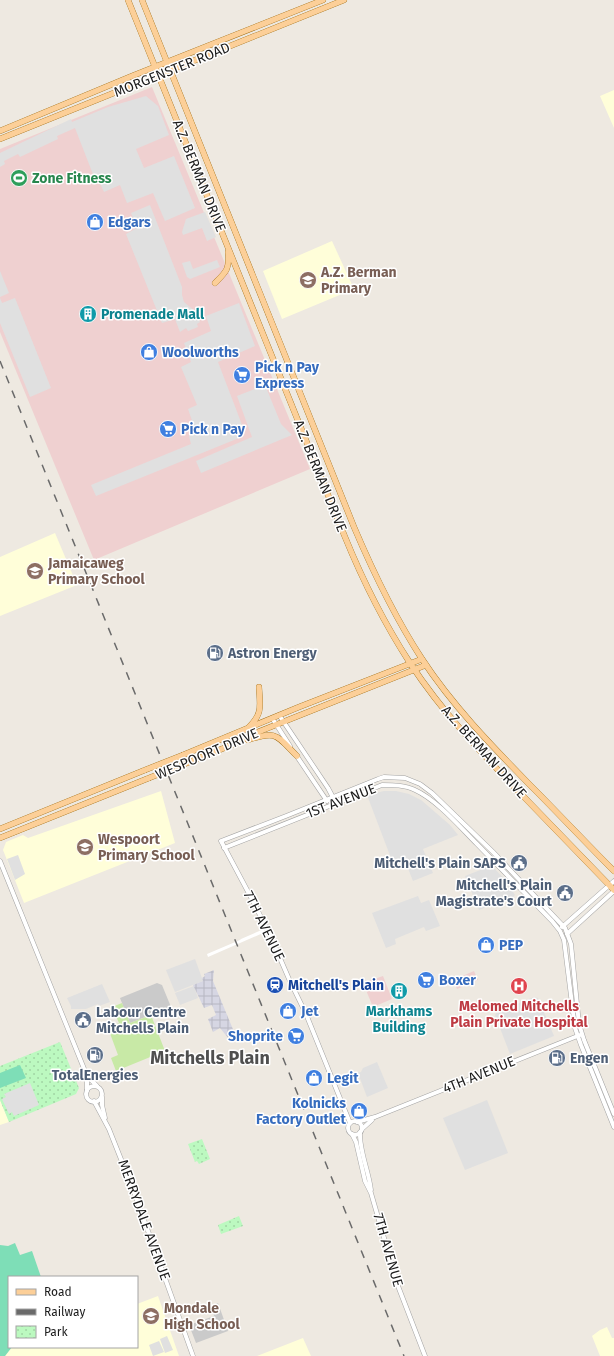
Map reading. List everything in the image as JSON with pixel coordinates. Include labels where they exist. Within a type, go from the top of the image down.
[{"type":"main road","name":"A.Z. BERMAN DRIVE","points":[[128,0],[356,564],[375,604],[410,664],[451,718],[470,740],[612,883],[614,891]]},
{"type":"main road","name":"A.Z. BERMAN DRIVE","points":[[142,0],[361,543],[394,613],[426,665],[455,704],[480,732],[614,871]]},
{"type":"main road","name":"MORGENSTER ROAD","points":[[0,131],[323,0]]},
{"type":"main road","name":"MORGENSTER ROAD","points":[[0,139],[344,0]]},
{"type":"main road","points":[[215,283],[226,272],[228,267],[228,247]]},
{"type":"main road","name":"WESPOORT DRIVE","points":[[0,829],[279,715],[422,659]]},
{"type":"main road","name":"WESPOORT DRIVE","points":[[0,838],[426,665]]},
{"type":"main road","points":[[247,728],[258,717],[260,712],[259,687]]},
{"type":"main road","points":[[234,744],[269,734],[279,738],[296,756]]},
{"type":"street","points":[[279,715],[336,803]]},
{"type":"street","points":[[272,718],[329,806]]},
{"type":"street","name":"1ST AVENUE","points":[[221,841],[384,777],[398,777],[412,780],[423,786],[493,852],[563,926],[568,934],[571,944],[580,1035],[614,1127]]},
{"type":"street","points":[[398,777],[398,786]]},
{"type":"street","name":"1ST AVENUE","points":[[224,848],[382,785],[398,786],[414,789],[420,792],[453,819],[559,929],[563,936],[570,981],[574,1025],[580,1035],[614,1114]]},
{"type":"street","name":"7TH AVENUE","points":[[221,841],[271,937],[306,1014],[350,1123]]},
{"type":"street","points":[[0,861],[87,1076],[88,1098],[94,1101],[98,1100],[102,1097],[102,1092],[87,1076]]},
{"type":"street","points":[[559,929],[612,883]]},
{"type":"street","points":[[563,936],[568,934],[614,891]]},
{"type":"street","name":"4TH AVENUE","points":[[357,1122],[375,1117],[580,1035]]},
{"type":"street","points":[[87,1091],[93,1086],[98,1087]]},
{"type":"street","name":"MERRYDALE AVENUE","points":[[102,1097],[103,1110],[109,1129],[134,1192],[193,1356]]},
{"type":"street","name":"MERRYDALE AVENUE","points":[[94,1101],[109,1129]]},
{"type":"street","name":"4TH AVENUE","points":[[361,1131],[375,1117]]},
{"type":"street","points":[[357,1122],[361,1125],[361,1131],[356,1135],[352,1134],[348,1129],[350,1123],[357,1122]]},
{"type":"street","name":"7TH AVENUE","points":[[361,1131],[360,1141],[370,1180],[371,1193]]},
{"type":"street","name":"7TH AVENUE","points":[[352,1134],[356,1142],[365,1181],[371,1193],[398,1286],[425,1356]]},
{"type":"shaded area","points":[[152,87],[310,469],[94,560],[0,332],[0,149]]},
{"type":"shaded area","points":[[614,90],[614,128],[600,96]]},
{"type":"shaded area","points":[[146,96],[158,106],[169,135],[136,149],[144,168],[174,156],[195,208],[165,221],[153,193],[127,203],[120,185],[104,192],[99,181],[96,182],[75,128],[57,136],[58,139],[20,157],[18,154],[4,161],[5,164],[0,167],[0,153],[71,119],[72,122],[108,107]]},
{"type":"shaded area","points":[[150,205],[182,287],[184,302],[196,312],[200,322],[197,324],[198,327],[188,331],[186,328],[180,332],[175,319],[162,323],[126,234],[137,228],[131,213]]},
{"type":"shaded area","points":[[205,212],[216,237],[207,241],[202,228],[183,235],[182,232],[186,219]]},
{"type":"shaded area","name":"A.Z. Berman Primary","points":[[332,241],[354,289],[282,319],[263,271]]},
{"type":"shaded area","points":[[217,260],[220,267],[190,279],[187,277],[182,263],[190,261],[193,269]]},
{"type":"shaded area","points":[[0,271],[9,293],[0,297]]},
{"type":"shaded area","points":[[0,298],[2,303],[15,298],[51,388],[30,397],[0,323]]},
{"type":"shaded area","points":[[239,303],[255,346],[218,362],[244,430],[239,438],[96,496],[91,485],[191,444],[189,436],[196,432],[188,409],[197,405],[181,367],[191,362],[184,343],[211,331],[206,316]]},
{"type":"shaded area","points":[[265,385],[281,424],[292,435],[201,473],[196,461],[252,437],[237,396]]},
{"type":"shaded area","name":"Jamaicaweg Primary School","points":[[55,533],[77,585],[0,616],[0,557]]},
{"type":"shaded area","name":"Wespoort Primary School","points":[[161,791],[175,843],[24,903],[3,850],[6,842],[23,835],[28,838]]},
{"type":"shaded area","points":[[384,791],[396,791],[409,794],[421,800],[450,825],[458,835],[423,849],[433,873],[413,881],[405,861],[394,866],[367,795]]},
{"type":"shaded area","points":[[18,855],[25,874],[15,880],[7,859]]},
{"type":"shaded area","points":[[488,867],[490,870],[493,867],[515,890],[513,892],[515,895],[502,902],[500,899],[488,903],[489,906],[479,910],[465,876]]},
{"type":"shaded area","points":[[418,896],[421,903],[429,900],[440,926],[426,931],[424,927],[395,939],[396,944],[386,948],[372,913]]},
{"type":"shaded area","points":[[195,959],[203,981],[175,992],[166,970]]},
{"type":"shaded area","points":[[214,970],[213,981],[237,1039],[232,1042],[220,1028],[213,1032],[208,1019],[216,1015],[212,1005],[204,1008],[193,985],[203,981],[202,978],[205,976],[204,974]]},
{"type":"shaded area","points":[[474,971],[478,980],[457,989],[453,980]]},
{"type":"shaded area","points":[[383,976],[392,999],[373,1007],[363,983]]},
{"type":"shaded area","points":[[157,983],[162,985],[171,1007],[130,1023],[120,998]]},
{"type":"shaded area","points":[[102,984],[110,1002],[99,1006],[98,1004],[86,1009],[71,1009],[67,998]]},
{"type":"shaded area","points":[[194,986],[198,998],[180,1005],[175,993]]},
{"type":"shaded area","points":[[534,997],[538,998],[554,1036],[510,1054],[495,1015],[497,1012]]},
{"type":"shaded area","points":[[377,1062],[388,1088],[367,1097],[358,1073],[361,1072],[363,1068]]},
{"type":"shaded area","points":[[30,1083],[39,1105],[14,1116],[12,1112],[9,1114],[2,1099],[6,1097],[4,1094]]},
{"type":"shaded area","points":[[0,1100],[9,1122],[0,1125]]},
{"type":"shaded area","points":[[487,1100],[508,1153],[465,1170],[443,1118]]},
{"type":"shaded area","name":"Mondale High School","points":[[158,1296],[179,1356],[5,1356],[11,1348],[138,1348],[138,1304]]},
{"type":"shaded area","points":[[218,1303],[228,1331],[196,1343],[189,1325],[214,1316],[211,1306]]},
{"type":"shaded area","points":[[607,1327],[612,1338],[614,1338],[614,1356],[600,1356],[592,1336]]},
{"type":"shaded area","points":[[167,1336],[173,1350],[165,1353],[160,1339]]},
{"type":"shaded area","points":[[303,1338],[311,1356],[257,1356]]},
{"type":"shaded area","points":[[159,1341],[164,1352],[153,1356],[149,1345]]},
{"type":"green space","points":[[122,1003],[130,1023],[151,1015],[165,1051],[116,1071],[111,1058],[118,1055],[108,1028],[119,1023],[112,1007]]},
{"type":"green space","points":[[60,1042],[79,1088],[76,1094],[9,1122],[0,1100],[0,1066]]},
{"type":"green space","points":[[20,1065],[26,1078],[0,1088],[0,1073]]},
{"type":"green space","points":[[202,1139],[210,1159],[199,1164],[197,1161],[195,1162],[188,1144]]},
{"type":"green space","points":[[239,1216],[243,1226],[221,1234],[218,1225]]},
{"type":"green space","points":[[15,1243],[20,1255],[32,1251],[41,1276],[8,1276],[8,1348],[11,1348],[5,1356],[0,1356],[0,1245],[8,1246]]},
{"type":"pier","points":[[271,926],[272,929],[208,957],[207,954]]},
{"type":"railway","points":[[0,361],[404,1356]]},
{"type":"place","name":"Zone Fitness","points":[[19,178]]},
{"type":"place","name":"Edgars","points":[[95,222]]},
{"type":"place","name":"A.Z. Berman Primary","points":[[308,280]]},
{"type":"place","name":"Promenade Mall","points":[[88,314]]},
{"type":"place","name":"Woolworths","points":[[149,352]]},
{"type":"place","name":"Pick n Pay Express","points":[[242,375]]},
{"type":"place","name":"Pick n Pay","points":[[168,429]]},
{"type":"place","name":"Jamaicaweg Primary School","points":[[35,571]]},
{"type":"place","name":"Astron Energy","points":[[215,653]]},
{"type":"place","name":"Wespoort Primary School","points":[[85,847]]},
{"type":"place","name":"Mitchell's Plain SAPS","points":[[519,863]]},
{"type":"place","name":"Mitchell's Plain Magistrate's Court","points":[[565,893]]},
{"type":"place","name":"PEP","points":[[486,945]]},
{"type":"place","name":"Boxer","points":[[426,980]]},
{"type":"place","name":"Mitchell's Plain","points":[[275,985]]},
{"type":"place","name":"Melomed Mitchells Plain Private Hospital","points":[[519,986]]},
{"type":"place","name":"Markhams Building","points":[[399,991]]},
{"type":"place","name":"Jet","points":[[288,1011]]},
{"type":"place","name":"Labour Centre Mitchells Plain","points":[[83,1020]]},
{"type":"place","name":"Shoprite","points":[[296,1036]]},
{"type":"place","name":"TotalEnergies","points":[[95,1055]]},
{"type":"place","name":"Engen","points":[[557,1058]]},
{"type":"place","name":"Legit","points":[[314,1078]]},
{"type":"place","name":"Kolnicks Factory Outlet","points":[[359,1111]]},
{"type":"place","name":"Mondale High School","points":[[151,1316]]},
{"type":"district","name":"Mitchells Plain","points":[[210,1058]]}]
